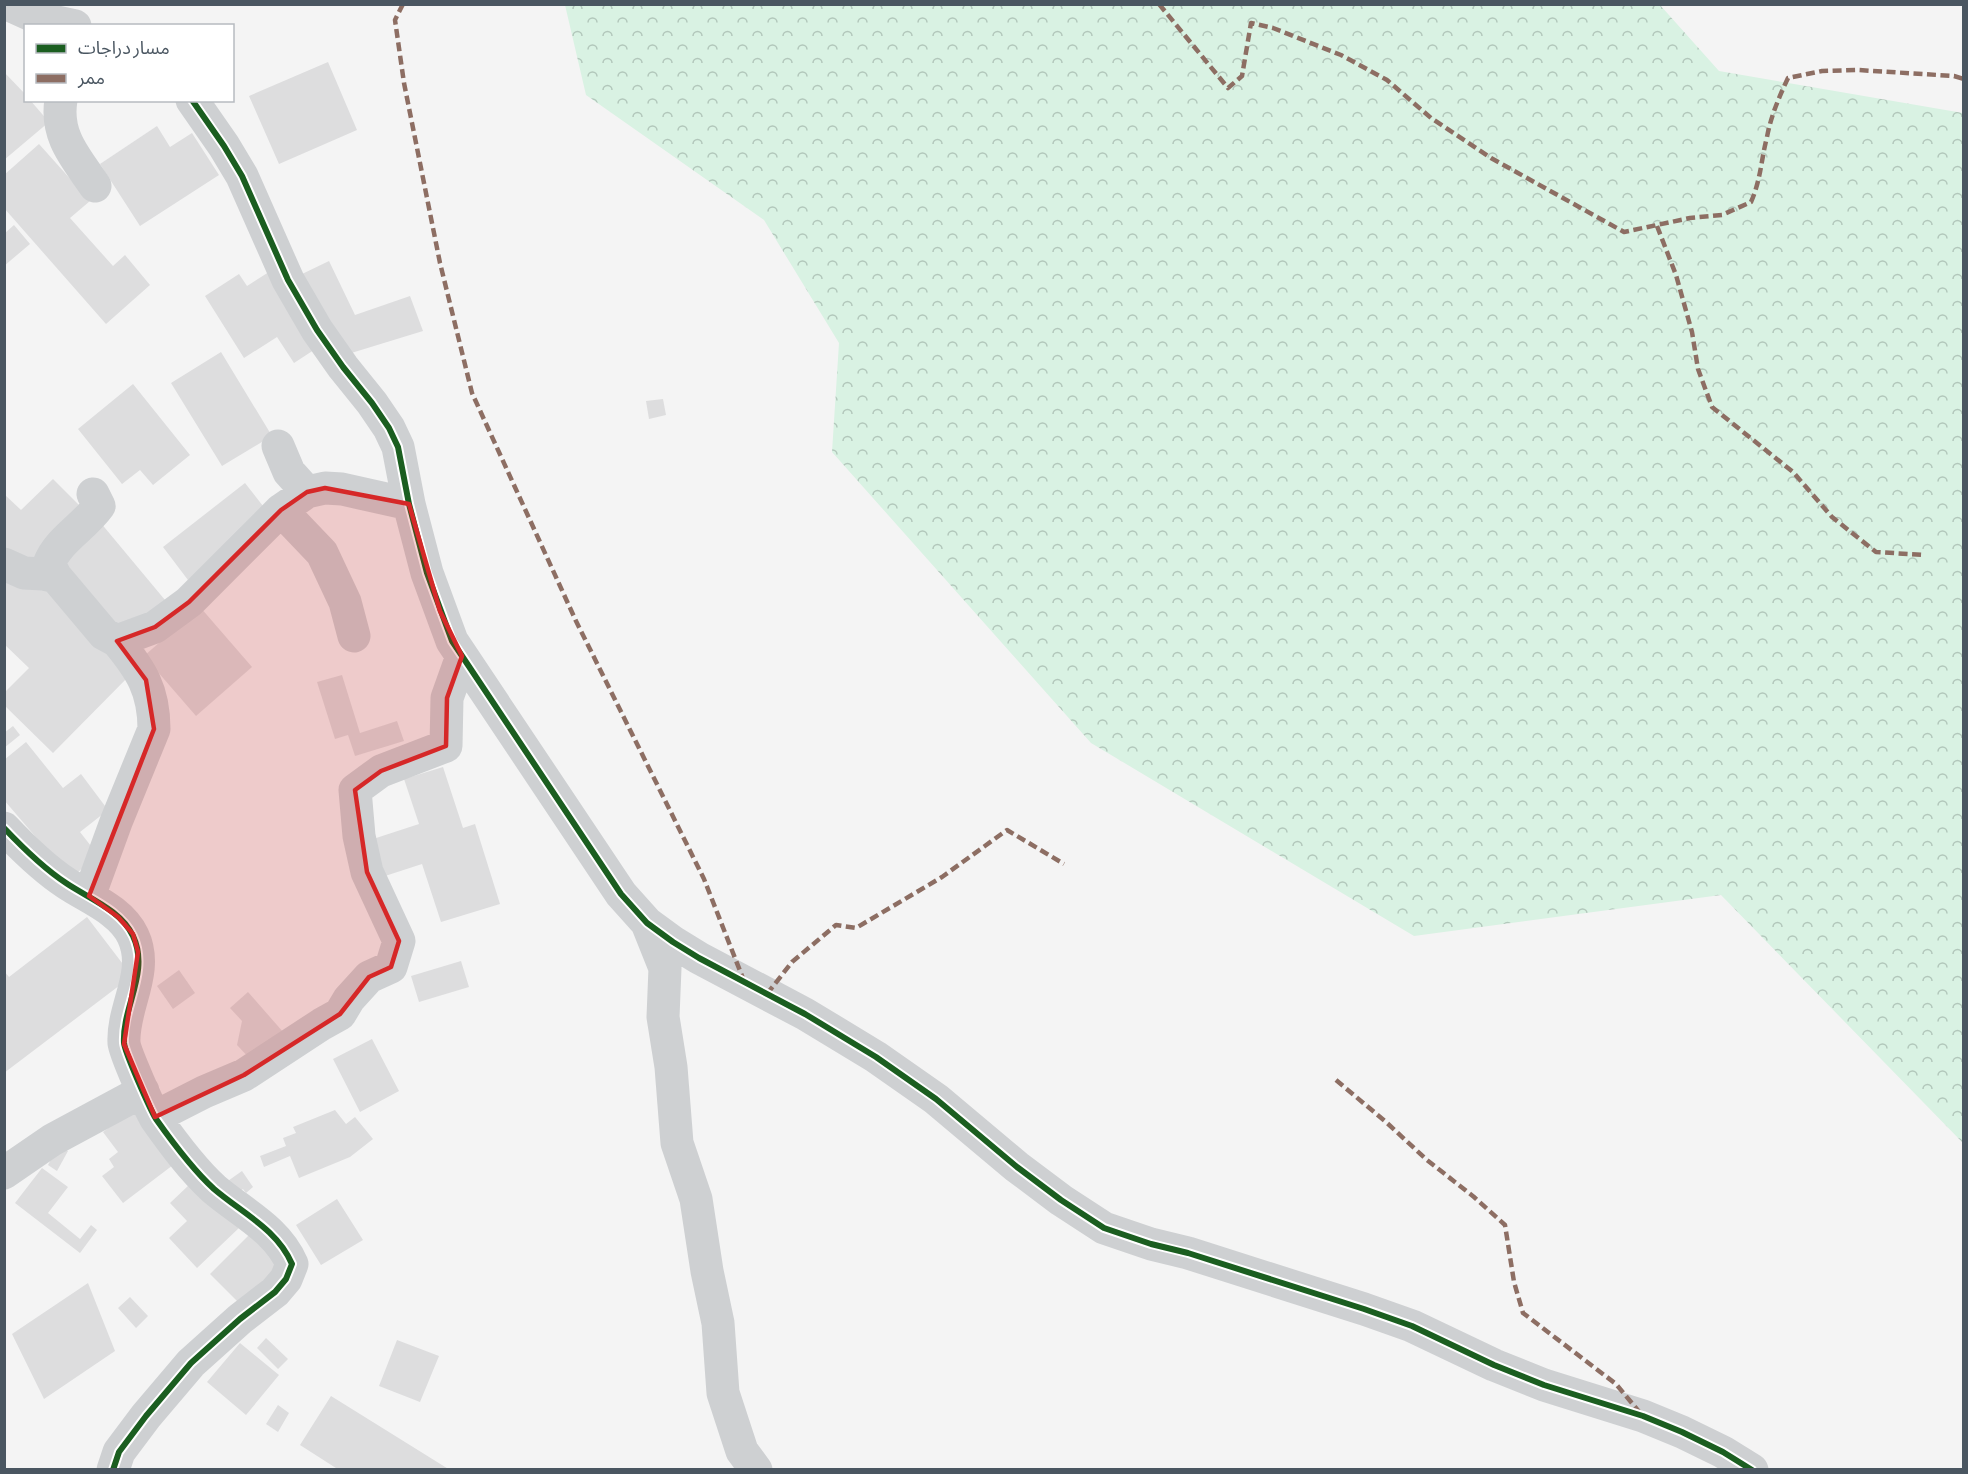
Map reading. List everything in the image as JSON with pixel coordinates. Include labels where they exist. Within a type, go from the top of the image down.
[{"type":"street","points":[[8,10],[66,24]]},
{"type":"street","points":[[61,102],[59,114],[64,139],[95,186]]},
{"type":"street","points":[[193,102],[242,176],[288,280],[317,330],[389,428],[400,455],[409,504],[427,573],[452,641],[621,894],[647,923],[699,958],[805,1014],[876,1057],[936,1099],[1017,1167],[1104,1228],[1353,1305],[1412,1326],[1494,1365],[1534,1381],[1643,1416],[1682,1432],[1723,1452],[1752,1470]]},
{"type":"street","points":[[278,446],[290,472],[294,501],[345,602],[354,636]]},
{"type":"street","points":[[117,641],[155,627],[189,602],[294,501],[325,488],[342,489],[409,504]]},
{"type":"street","points":[[89,896],[154,729],[154,712],[146,680],[117,641],[104,634],[56,577],[49,564],[53,552],[90,519],[99,506],[93,494]]},
{"type":"street","points":[[4,564],[24,573],[56,577]]},
{"type":"street","points":[[4,1173],[52,1140],[149,1104],[204,1092],[244,1075],[340,1014],[349,999],[369,977],[391,967],[399,941],[367,872],[359,836],[355,790],[381,771],[446,746],[447,698],[462,656]]},
{"type":"street","points":[[4,828],[38,861],[65,883],[89,896],[118,917],[133,934],[138,952],[138,977],[124,1044],[149,1104],[189,1162],[214,1189],[266,1228],[286,1250],[292,1264],[286,1279],[275,1292],[240,1319],[191,1363],[119,1452],[113,1470]]},
{"type":"street","points":[[647,923],[665,968],[663,1017],[671,1067],[677,1143],[696,1199],[718,1323],[723,1393],[742,1451],[756,1470]]},
{"type":"highlighted area","points":[[325,488],[409,504],[440,611],[462,656],[447,698],[446,746],[381,771],[355,790],[367,872],[399,941],[391,967],[369,977],[340,1014],[244,1075],[155,1117],[124,1044],[138,952],[133,934],[118,917],[89,896],[154,729],[146,680],[117,641],[155,627],[189,602],[281,510],[307,492]]},
{"type":"green space","points":[[565,5],[1660,5],[1719,71],[1963,113],[1963,1143],[1721,895],[1414,936],[1091,743],[832,452],[839,343],[764,220],[586,95]]},
{"type":"building","points":[[328,62],[357,130],[279,164],[249,96]]},
{"type":"building","points":[[4,72],[24,93],[24,102],[32,102],[49,122],[4,160]]},
{"type":"building","points":[[157,126],[170,147],[192,133],[219,175],[140,226],[100,164]]},
{"type":"building","points":[[39,144],[90,201],[70,218],[113,266],[125,255],[150,285],[106,324],[4,208],[4,175]]},
{"type":"building","points":[[14,225],[30,244],[4,266],[4,234]]},
{"type":"building","points":[[329,261],[355,315],[410,296],[423,331],[348,354],[300,275]]},
{"type":"building","points":[[272,270],[320,346],[294,363],[277,337],[244,358],[205,296],[239,274],[247,286]]},
{"type":"building","points":[[221,352],[272,436],[222,466],[171,383]]},
{"type":"building","points":[[133,384],[190,455],[153,485],[140,470],[122,484],[78,429]]},
{"type":"building","points":[[663,399],[666,415],[649,419],[646,401]]},
{"type":"building","points":[[53,479],[87,513],[26,566],[4,548],[4,494],[21,510]]},
{"type":"building","points":[[245,483],[270,515],[188,580],[163,547]]},
{"type":"building","points":[[100,522],[165,600],[123,635],[58,557]]},
{"type":"building","points":[[4,579],[50,588],[134,671],[53,753],[4,705],[4,693],[29,668],[4,644]]},
{"type":"building","points":[[200,607],[252,667],[196,716],[144,656]]},
{"type":"building","points":[[342,675],[360,733],[397,721],[404,741],[355,756],[348,735],[335,739],[317,682]]},
{"type":"building","points":[[13,726],[20,735],[4,748],[4,733]]},
{"type":"building","points":[[26,742],[63,788],[81,774],[108,810],[80,832],[98,855],[71,878],[4,800],[4,760]]},
{"type":"building","points":[[443,767],[463,828],[475,824],[500,904],[441,922],[422,864],[382,877],[370,840],[419,824],[404,779]]},
{"type":"building","points":[[87,917],[132,976],[4,1073],[4,971],[9,977]]},
{"type":"building","points":[[461,961],[469,987],[419,1002],[411,976]]},
{"type":"building","points":[[179,970],[195,993],[173,1009],[157,986]]},
{"type":"building","points":[[248,992],[284,1033],[252,1061],[237,1045],[242,1021],[230,1008]]},
{"type":"building","points":[[372,1039],[399,1091],[360,1112],[333,1059]]},
{"type":"building","points":[[136,1107],[177,1162],[123,1203],[102,1176],[114,1167],[109,1159],[118,1152],[103,1132]]},
{"type":"building","points":[[335,1110],[346,1124],[355,1117],[373,1139],[350,1157],[299,1178],[290,1156],[264,1167],[260,1156],[286,1146],[283,1138],[296,1133],[293,1127]]},
{"type":"building","points":[[58,1146],[68,1151],[57,1171],[48,1165]]},
{"type":"building","points":[[42,1168],[68,1187],[48,1213],[80,1239],[91,1225],[97,1230],[80,1253],[15,1203]]},
{"type":"building","points":[[242,1171],[253,1187],[246,1193],[243,1189],[233,1196],[225,1183]]},
{"type":"building","points":[[189,1185],[240,1227],[197,1268],[169,1238],[187,1221],[170,1203]]},
{"type":"building","points":[[337,1199],[363,1240],[321,1265],[296,1225]]},
{"type":"building","points":[[252,1232],[286,1266],[244,1308],[210,1274]]},
{"type":"building","points":[[88,1283],[115,1351],[44,1399],[12,1334]]},
{"type":"building","points":[[130,1297],[148,1316],[136,1328],[118,1308]]},
{"type":"building","points":[[266,1338],[288,1359],[278,1369],[257,1348]]},
{"type":"building","points":[[397,1340],[439,1356],[420,1402],[379,1386]]},
{"type":"building","points":[[240,1343],[279,1375],[246,1415],[207,1382]]},
{"type":"building","points":[[331,1396],[450,1470],[339,1470],[300,1445]]},
{"type":"building","points":[[278,1405],[289,1413],[278,1432],[266,1424]]},
{"type":"marked path","points":[[403,4],[395,20],[404,83],[440,263],[472,393],[576,621],[704,879],[744,981]]},
{"type":"marked path","points":[[1159,4],[1228,88],[1242,76],[1251,23],[1273,28],[1341,55],[1387,80],[1431,118],[1491,158],[1624,232],[1690,218],[1722,215],[1751,202],[1771,122],[1788,78],[1822,71],[1858,70],[1954,76],[1964,79]]},
{"type":"marked path","points":[[1657,226],[1676,275],[1692,332],[1698,369],[1712,407],[1793,472],[1832,517],[1876,552],[1925,555]]},
{"type":"marked path","points":[[767,994],[792,962],[836,925],[856,928],[942,877],[1007,830],[1064,864]]},
{"type":"marked path","points":[[1336,1080],[1505,1225],[1514,1282],[1523,1313],[1616,1384],[1641,1414]]},
{"type":"cycle path","points":[[193,102],[242,176],[288,280],[317,330],[389,428],[398,447],[409,504],[427,573],[452,641],[621,894],[647,923],[699,958],[805,1014],[876,1057],[936,1099],[1017,1167],[1104,1228],[1412,1326],[1494,1365],[1544,1385],[1643,1416],[1682,1432],[1723,1452],[1752,1470]]},
{"type":"cycle path","points":[[4,828],[49,871],[103,905],[128,927],[137,949],[138,963],[124,1043],[153,1113],[198,1173],[214,1189],[268,1231],[292,1264],[286,1279],[275,1292],[240,1319],[191,1363],[119,1452],[113,1470]]}]
